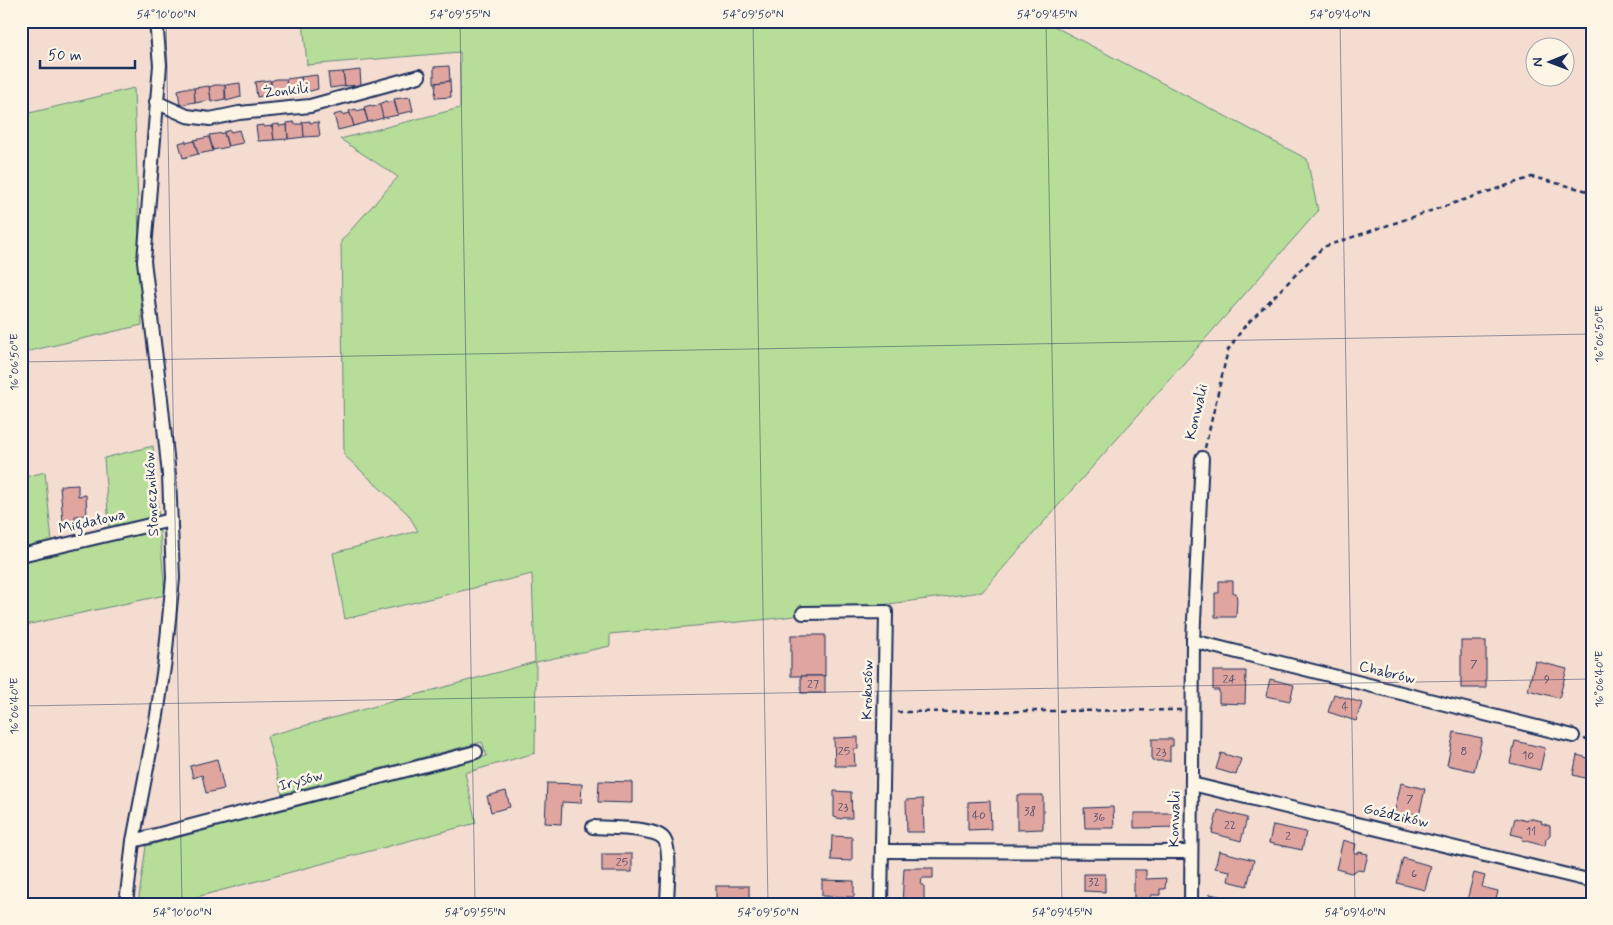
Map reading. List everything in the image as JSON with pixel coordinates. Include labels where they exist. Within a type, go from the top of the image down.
[{"type":"street","name":"Słoneczników","points":[[126,904],[134,841],[165,660],[173,578],[169,475],[144,261],[160,65],[156,21]]},
{"type":"street","name":"Żonkili","points":[[156,102],[187,116],[210,119],[239,113],[310,106],[419,76]]},
{"type":"street","name":"Konwalii","points":[[1191,904],[1193,641],[1202,458]]},
{"type":"street","name":"Migdałowa","points":[[21,555],[170,520]]},
{"type":"street","name":"Krokusów","points":[[803,613],[886,612],[881,904]]},
{"type":"street","name":"Chabrów","points":[[1193,641],[1573,736]]},
{"type":"street","name":"Irysów","points":[[134,841],[476,752]]},
{"type":"street","name":"Goździków","points":[[1192,784],[1592,881]]},
{"type":"street","points":[[594,827],[653,831],[664,838],[667,847],[667,904]]},
{"type":"street","points":[[882,851],[1191,852]]},
{"type":"path","name":"Konwalii","points":[[1202,458],[1228,350],[1244,327],[1323,247],[1532,177],[1592,192]]},
{"type":"path","points":[[884,712],[1192,710]]},
{"type":"green space","points":[[303,21],[1044,21],[1307,159],[1318,211],[982,592],[770,619],[610,634],[610,646],[536,662],[535,753],[465,773],[476,823],[170,904],[138,904],[146,846],[487,756],[482,742],[282,794],[267,736],[535,662],[532,574],[345,619],[333,553],[418,531],[408,514],[344,455],[341,241],[398,177],[340,139],[460,108],[460,52],[307,65]]},
{"type":"green space","points":[[134,88],[142,325],[21,353],[21,115]]},
{"type":"green space","points":[[153,446],[165,595],[21,626],[21,478],[45,472],[52,542],[109,527],[104,458]]},
{"type":"building","points":[[222,21],[249,21],[249,22],[222,23]]},
{"type":"building","points":[[449,66],[450,81],[434,83],[434,67]]},
{"type":"building","points":[[360,70],[361,85],[345,86],[343,72]]},
{"type":"building","points":[[343,72],[345,86],[330,88],[328,73]]},
{"type":"building","points":[[317,75],[318,89],[303,93],[301,77]]},
{"type":"building","points":[[301,77],[302,91],[287,94],[286,79]]},
{"type":"building","points":[[286,79],[287,92],[272,96],[271,81]]},
{"type":"building","points":[[270,80],[272,94],[257,97],[255,82]]},
{"type":"building","points":[[450,81],[451,97],[435,98],[436,83]]},
{"type":"building","points":[[240,83],[241,97],[226,101],[225,85]]},
{"type":"building","points":[[225,85],[225,99],[211,102],[209,87]]},
{"type":"building","points":[[209,86],[211,100],[195,103],[194,88]]},
{"type":"building","points":[[194,88],[195,102],[180,105],[178,90]]},
{"type":"building","points":[[410,97],[413,111],[398,114],[394,99]]},
{"type":"building","points":[[386,101],[387,103],[394,101],[398,115],[383,118],[379,104]]},
{"type":"building","points":[[371,105],[372,107],[380,105],[383,118],[368,122],[364,107]]},
{"type":"building","points":[[356,109],[357,111],[364,109],[368,122],[354,126],[349,111]]},
{"type":"building","points":[[341,113],[342,115],[350,113],[354,126],[338,130],[334,115]]},
{"type":"building","points":[[310,121],[310,123],[318,122],[320,136],[304,137],[302,122]]},
{"type":"building","points":[[294,122],[294,124],[303,124],[304,137],[288,139],[287,123]]},
{"type":"building","points":[[279,124],[279,126],[287,125],[288,139],[274,140],[272,125]]},
{"type":"building","points":[[264,125],[264,127],[272,126],[274,140],[258,141],[256,126]]},
{"type":"building","points":[[230,130],[231,132],[239,130],[243,143],[228,146],[224,132]]},
{"type":"building","points":[[224,133],[228,147],[213,150],[209,135]]},
{"type":"building","points":[[209,137],[213,151],[198,154],[194,140]]},
{"type":"building","points":[[186,141],[186,143],[194,141],[198,154],[183,158],[179,143]]},
{"type":"building","points":[[78,485],[78,496],[86,495],[87,515],[75,516],[75,521],[63,522],[60,486]]},
{"type":"building","points":[[1219,581],[1233,581],[1233,593],[1236,593],[1237,600],[1236,617],[1215,617],[1215,593],[1219,593]]},
{"type":"building","points":[[791,635],[825,635],[825,676],[791,676]]},
{"type":"building","points":[[1461,641],[1486,641],[1486,688],[1461,688]]},
{"type":"building","points":[[1535,661],[1567,669],[1559,698],[1528,690]]},
{"type":"building","points":[[1213,671],[1246,671],[1245,704],[1219,703],[1219,690],[1213,690]]},
{"type":"building","points":[[801,676],[825,676],[825,693],[801,693]]},
{"type":"building","points":[[1270,679],[1294,685],[1290,701],[1266,696]]},
{"type":"building","points":[[1334,694],[1362,703],[1356,721],[1328,712]]},
{"type":"building","points":[[1454,732],[1482,738],[1474,771],[1447,765]]},
{"type":"building","points":[[858,737],[858,749],[854,749],[855,766],[835,766],[834,738]]},
{"type":"building","points":[[1152,739],[1173,739],[1173,746],[1170,746],[1170,761],[1152,761]]},
{"type":"building","points":[[1515,741],[1545,748],[1540,770],[1510,763]]},
{"type":"building","points":[[1221,753],[1241,759],[1236,775],[1216,769]]},
{"type":"building","points":[[1577,755],[1592,759],[1592,780],[1573,775]]},
{"type":"building","points":[[217,759],[224,789],[206,793],[202,775],[193,778],[190,766]]},
{"type":"building","points":[[599,781],[632,782],[632,803],[598,802]]},
{"type":"building","points":[[547,783],[582,784],[581,803],[562,802],[561,824],[545,823]]},
{"type":"building","points":[[1401,783],[1425,789],[1419,815],[1405,812],[1403,816],[1394,814]]},
{"type":"building","points":[[506,791],[510,807],[491,812],[487,796]]},
{"type":"building","points":[[834,791],[851,792],[852,818],[841,819],[834,817]]},
{"type":"building","points":[[1017,795],[1043,795],[1043,829],[1017,830]]},
{"type":"building","points":[[923,799],[924,832],[907,832],[906,800]]},
{"type":"building","points":[[990,801],[991,829],[968,830],[968,802]]},
{"type":"building","points":[[1113,807],[1114,828],[1085,828],[1084,808]]},
{"type":"building","points":[[1218,810],[1247,818],[1241,841],[1212,833]]},
{"type":"building","points":[[1134,813],[1177,813],[1177,827],[1134,828]]},
{"type":"building","points":[[1515,818],[1527,821],[1528,818],[1542,821],[1541,823],[1550,826],[1550,835],[1546,839],[1545,846],[1522,840],[1523,837],[1511,834]]},
{"type":"building","points":[[1273,825],[1306,832],[1302,850],[1269,843]]},
{"type":"building","points":[[832,836],[852,837],[852,861],[831,860]]},
{"type":"building","points":[[1343,840],[1356,844],[1354,853],[1368,854],[1364,871],[1357,870],[1351,873],[1336,869]]},
{"type":"building","points":[[1219,851],[1254,860],[1247,886],[1228,881],[1230,871],[1215,868]]},
{"type":"building","points":[[602,854],[632,854],[632,872],[602,872]]},
{"type":"building","points":[[1403,858],[1431,866],[1425,890],[1397,883]]},
{"type":"building","points":[[904,868],[933,868],[933,878],[922,878],[921,885],[924,885],[924,904],[902,904]]},
{"type":"building","points":[[1134,870],[1146,870],[1146,879],[1166,878],[1165,889],[1160,889],[1160,895],[1151,895],[1150,904],[1134,904]]},
{"type":"building","points":[[1474,873],[1485,876],[1482,887],[1498,891],[1495,904],[1466,904]]},
{"type":"building","points":[[1084,874],[1105,874],[1105,892],[1084,891]]},
{"type":"building","points":[[822,880],[854,881],[854,897],[822,896]]},
{"type":"building","points":[[716,886],[749,886],[749,904],[716,904]]},
{"type":"building","points":[[1210,894],[1245,902],[1244,904],[1207,903]]},
{"type":"building","points":[[584,903],[584,904],[559,904]]}]
